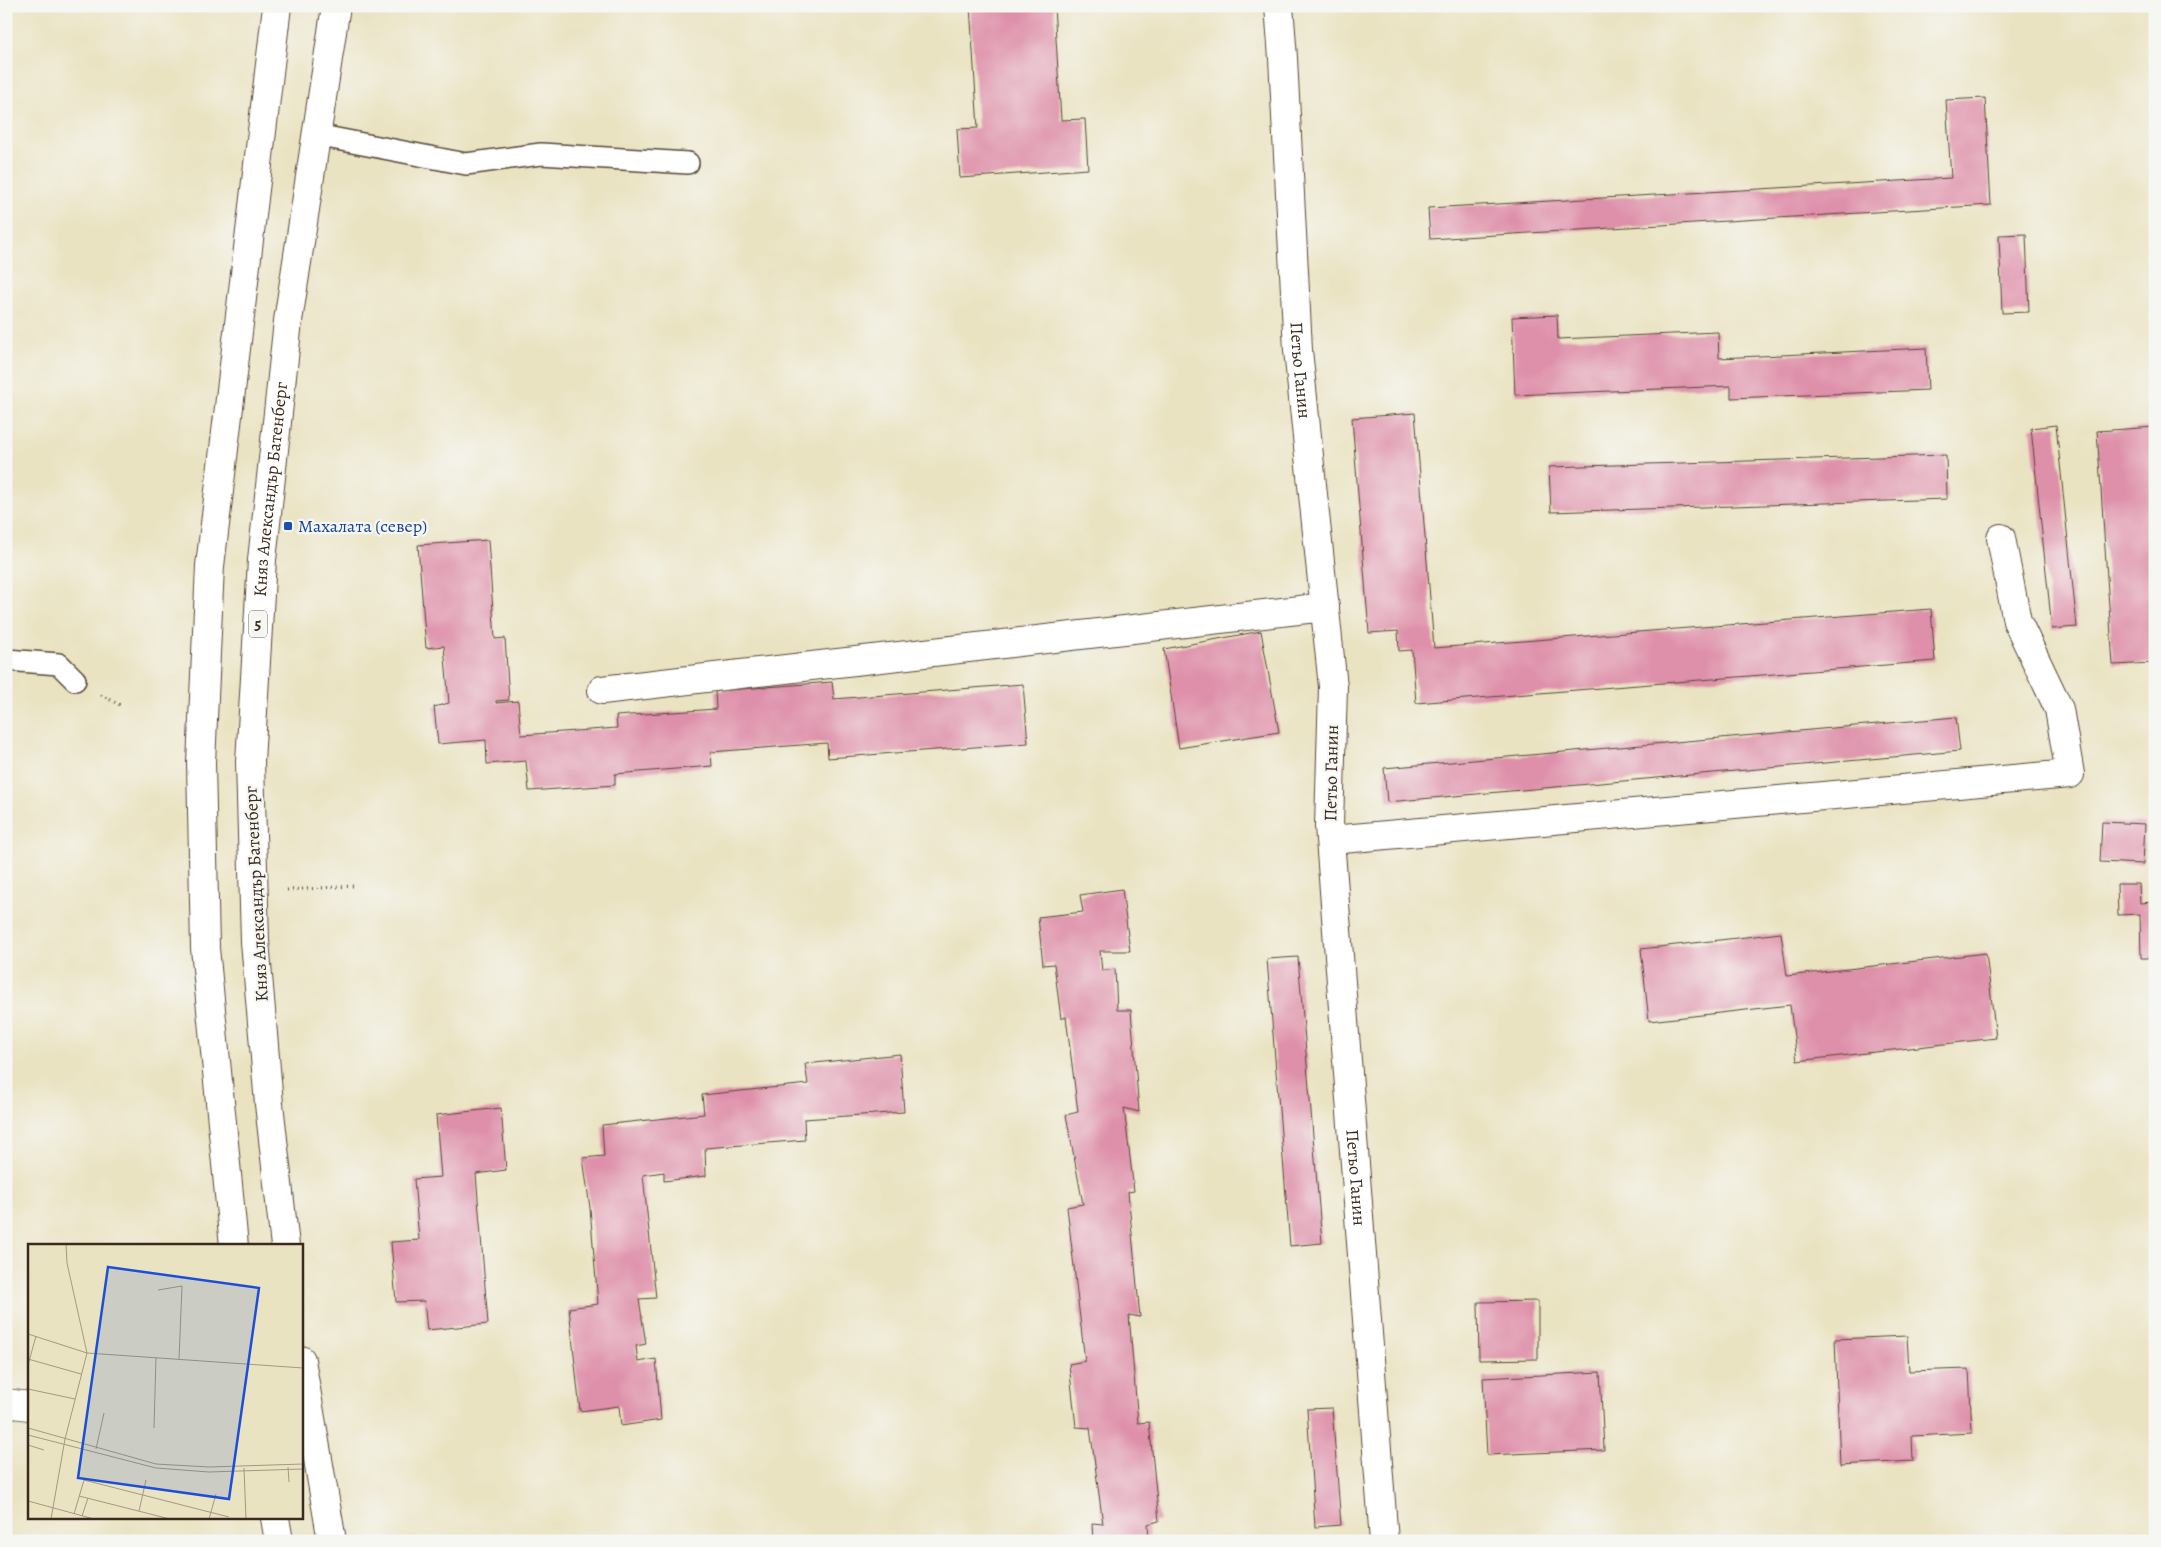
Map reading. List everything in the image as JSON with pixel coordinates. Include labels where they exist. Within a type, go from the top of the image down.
[{"type":"street","points":[[234,1244],[205,948],[201,763],[210,566],[277,6]]},
{"type":"street","name":"Княз Александър Батенберг","points":[[285,1244],[269,1104],[255,941],[250,762],[263,550],[288,321],[336,6]]},
{"type":"street","name":"Петьо Ганин","points":[[1278,6],[1283,58],[1298,350],[1333,687],[1331,840],[1384,1541]]},
{"type":"street","points":[[1331,840],[2070,774],[2059,709],[2018,621],[2001,538]]},
{"type":"street","points":[[602,690],[1325,607]]},
{"type":"street","points":[[302,1366],[332,1541]]},
{"type":"street","points":[[6,1403],[28,1406]]},
{"type":"street","points":[[275,1520],[279,1541]]},
{"type":"lane","points":[[316,135],[466,164],[540,154],[688,163]]},
{"type":"lane","points":[[6,660],[59,664],[75,680]]},
{"type":"path","points":[[277,890],[354,886]]},
{"type":"building","points":[[970,6],[1054,6],[1061,120],[1085,119],[1088,169],[960,178],[957,129],[978,128]]},
{"type":"building","points":[[1985,98],[1991,205],[1430,239],[1428,208],[1951,178],[1946,100]]},
{"type":"building","points":[[2026,234],[2029,312],[2002,313],[1999,235]]},
{"type":"building","points":[[1557,315],[1558,339],[1718,332],[1719,358],[1926,348],[1928,390],[1731,398],[1731,386],[1515,395],[1512,317]]},
{"type":"building","points":[[1415,413],[1434,648],[1931,609],[1935,661],[1416,703],[1412,650],[1399,651],[1398,631],[1369,633],[1352,418]]},
{"type":"building","points":[[2056,425],[2077,627],[2052,629],[2031,428]]},
{"type":"building","points":[[2155,427],[2155,663],[2113,665],[2097,431]]},
{"type":"building","points":[[1946,455],[1947,499],[1551,512],[1549,467]]},
{"type":"building","points":[[488,540],[495,639],[505,638],[509,700],[496,701],[496,703],[518,701],[521,735],[617,728],[616,716],[716,709],[715,691],[832,682],[834,699],[1023,684],[1028,743],[828,758],[827,743],[711,752],[712,766],[615,774],[615,785],[529,791],[526,761],[487,764],[486,740],[438,744],[434,707],[449,703],[444,646],[426,648],[418,545]]},
{"type":"building","points":[[1261,631],[1279,732],[1179,748],[1164,649]]},
{"type":"building","points":[[1956,717],[1960,751],[1387,802],[1384,768]]},
{"type":"building","points":[[2102,822],[2145,824],[2143,864],[2100,862]]},
{"type":"building","points":[[2117,884],[2139,884],[2140,903],[2155,902],[2155,958],[2141,958],[2140,914],[2118,915]]},
{"type":"building","points":[[1122,889],[1130,951],[1100,951],[1102,971],[1115,969],[1117,1010],[1131,1010],[1139,1112],[1124,1108],[1134,1191],[1128,1192],[1140,1317],[1129,1315],[1138,1423],[1149,1422],[1159,1521],[1148,1524],[1149,1541],[1093,1541],[1092,1523],[1103,1524],[1090,1428],[1076,1427],[1069,1364],[1085,1361],[1067,1207],[1083,1204],[1066,1115],[1078,1112],[1066,1017],[1061,1019],[1054,964],[1043,965],[1038,917],[1083,912],[1080,895]]},
{"type":"building","points":[[1781,933],[1787,976],[1986,953],[1996,1038],[1797,1061],[1790,1005],[1649,1021],[1641,949]]},
{"type":"building","points":[[1298,957],[1322,1243],[1290,1246],[1267,959]]},
{"type":"building","points":[[900,1054],[904,1112],[804,1119],[805,1140],[705,1148],[706,1176],[664,1181],[664,1172],[643,1175],[656,1298],[639,1299],[646,1344],[636,1346],[638,1362],[656,1359],[661,1420],[621,1426],[619,1406],[580,1411],[569,1308],[598,1304],[590,1208],[583,1158],[604,1156],[602,1125],[704,1114],[702,1095],[808,1084],[805,1064]]},
{"type":"building","points":[[501,1108],[506,1170],[476,1174],[488,1324],[427,1330],[424,1301],[396,1302],[391,1242],[419,1240],[414,1179],[441,1177],[436,1115]]},
{"type":"building","points":[[1538,1301],[1538,1359],[1479,1360],[1478,1302]]},
{"type":"building","points":[[1907,1336],[1909,1371],[1969,1369],[1972,1433],[1912,1436],[1913,1461],[1840,1465],[1835,1339]]},
{"type":"building","points":[[1600,1372],[1604,1450],[1487,1455],[1483,1378]]},
{"type":"building","points":[[1332,1408],[1341,1525],[1315,1527],[1307,1409]]},
{"type":"place","name":"Махалата (север)","points":[[288,526]]}]
